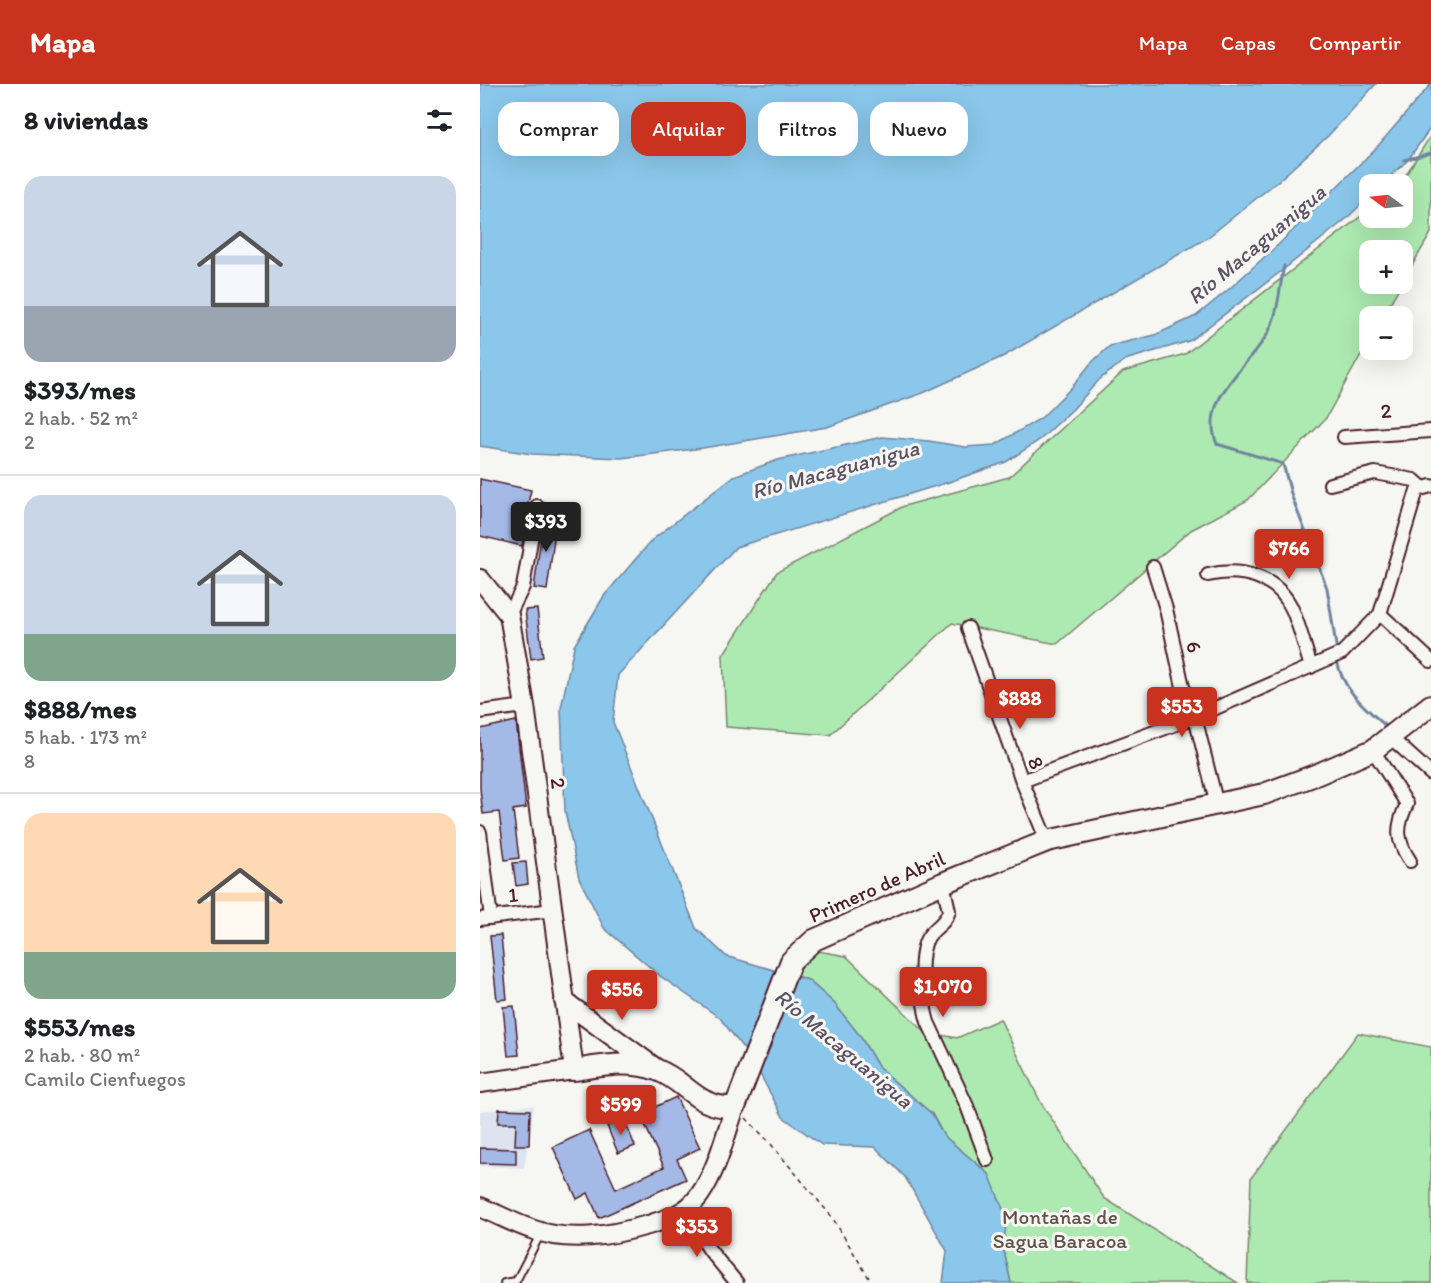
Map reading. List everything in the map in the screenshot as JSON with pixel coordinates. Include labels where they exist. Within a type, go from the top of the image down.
[{"type":"main road","points":[[480,579],[510,615]]},
{"type":"main road","name":"2","points":[[510,615],[525,706],[574,1070]]},
{"type":"main road","name":"Primero de Abril","points":[[735,1107],[791,961],[814,940],[943,883],[1047,842],[1264,794],[1318,774],[1373,750],[1431,705]]},
{"type":"main road","points":[[480,1207],[532,1230],[561,1236],[582,1238],[624,1232],[684,1212],[699,1196],[712,1173],[735,1107],[722,1108],[704,1102],[564,1000]]},
{"type":"main road","points":[[480,1083],[601,1066],[635,1064],[659,1070]]},
{"type":"street","name":"2","points":[[1344,437],[1431,431]]},
{"type":"street","points":[[1330,484],[1375,473],[1413,480],[1427,487]]},
{"type":"street","points":[[1022,781],[1195,717],[1342,653],[1380,614],[1417,490],[1427,487]]},
{"type":"street","points":[[510,615],[523,586],[537,506]]},
{"type":"street","name":"6","points":[[1153,567],[1166,609],[1183,687],[1195,717],[1217,805]]},
{"type":"street","points":[[1208,575],[1221,572],[1250,574],[1264,579],[1280,593],[1291,608],[1311,667]]},
{"type":"street","points":[[1380,614],[1431,661]]},
{"type":"street","name":"8","points":[[968,628],[1022,781],[1047,842]]},
{"type":"street","points":[[480,712],[525,706]]},
{"type":"street","points":[[1394,734],[1431,774]]},
{"type":"street","points":[[1373,750],[1407,804],[1399,820],[1400,845],[1410,861]]},
{"type":"street","points":[[480,832],[486,918]]},
{"type":"street","points":[[943,883],[949,911],[944,922],[928,937],[924,948],[925,1010],[967,1106],[987,1160]]},
{"type":"street","name":"1","points":[[486,918],[552,910]]},
{"type":"street","points":[[684,1212],[711,1252],[737,1283]]},
{"type":"lane","points":[[504,1283],[516,1281],[541,1232]]},
{"type":"path","points":[[735,1107],[770,1143],[832,1216],[872,1283]]},
{"type":"shaded area","points":[[534,1105],[524,1168],[480,1166],[480,1111]]},
{"type":"green space","points":[[1431,135],[1431,233],[1413,264],[1413,240],[1359,240],[1359,294],[1395,294],[1389,306],[1359,306],[1359,358],[1326,418],[1248,500],[1191,530],[1057,644],[952,623],[830,735],[726,727],[723,655],[777,572],[904,506],[1009,477],[1123,372],[1185,354],[1359,218],[1359,228],[1413,228],[1413,174],[1406,174]]},
{"type":"green space","name":"Montañas de Sagua Baracoa","points":[[812,950],[846,956],[925,1032],[957,1038],[1000,1019],[1041,1103],[1104,1198],[1238,1283],[1011,1283],[1003,1247],[1006,1240],[989,1174],[944,1136],[932,1114],[879,1068],[860,1036],[834,1003],[808,980],[796,976]]},
{"type":"green space","points":[[1358,1033],[1431,1047],[1431,1283],[1247,1283],[1251,1178]]},
{"type":"water","points":[[480,84],[1376,84],[1328,136],[1278,181],[1207,238],[1004,356],[923,393],[827,427],[703,448],[621,458],[532,454],[480,446]]},
{"type":"water","name":"Río Macaguanigua","points":[[1431,84],[1431,127],[1408,160],[1393,174],[1359,174],[1359,207],[1283,270],[1189,341],[1125,360],[1099,380],[1041,439],[1006,462],[949,482],[736,547],[618,675],[613,722],[696,928],[726,956],[808,980],[834,1003],[860,1036],[879,1068],[932,1114],[944,1136],[989,1174],[1007,1219],[1003,1247],[1011,1283],[943,1283],[947,1251],[905,1177],[875,1147],[822,1145],[783,1117],[753,1061],[720,1018],[660,976],[604,928],[579,878],[565,811],[561,708],[574,646],[604,596],[652,540],[734,476],[778,460],[882,437],[965,447],[995,445],[1041,418],[1072,387],[1091,363],[1110,346],[1155,335],[1196,316],[1279,244],[1377,147]]},
{"type":"building","points":[[480,479],[531,490],[520,537],[523,538],[522,546],[480,536]]},
{"type":"building","points":[[544,516],[557,518],[547,590],[534,588]]},
{"type":"building","points":[[537,609],[543,657],[531,659],[525,610]]},
{"type":"building","points":[[516,721],[526,808],[513,810],[519,858],[505,860],[499,812],[483,814],[480,789],[480,729]]},
{"type":"building","points":[[526,862],[528,884],[516,886],[513,863]]},
{"type":"building","points":[[501,935],[507,999],[497,1000],[490,936]]},
{"type":"building","points":[[514,1006],[519,1055],[508,1056],[503,1007]]},
{"type":"building","points":[[676,1097],[700,1148],[677,1159],[686,1179],[599,1218],[588,1193],[577,1199],[553,1147],[589,1130],[616,1189],[664,1167],[640,1114]]},
{"type":"building","points":[[499,1109],[530,1110],[529,1145],[515,1145],[516,1123],[498,1123]]},
{"type":"building","points":[[624,1119],[635,1146],[618,1153],[607,1126]]},
{"type":"building","points":[[480,1148],[516,1149],[516,1164],[480,1163]]},
{"type":"waterway","points":[[1404,160],[1431,153]]},
{"type":"waterway","points":[[1284,266],[1272,325],[1260,346],[1228,384],[1214,412],[1213,428],[1217,444],[1283,464],[1292,497],[1327,588],[1337,652]]},
{"type":"waterway","points":[[1337,659],[1339,670],[1349,689],[1389,729]]},
{"type":"waterway","points":[[1423,759],[1431,766]]}]
